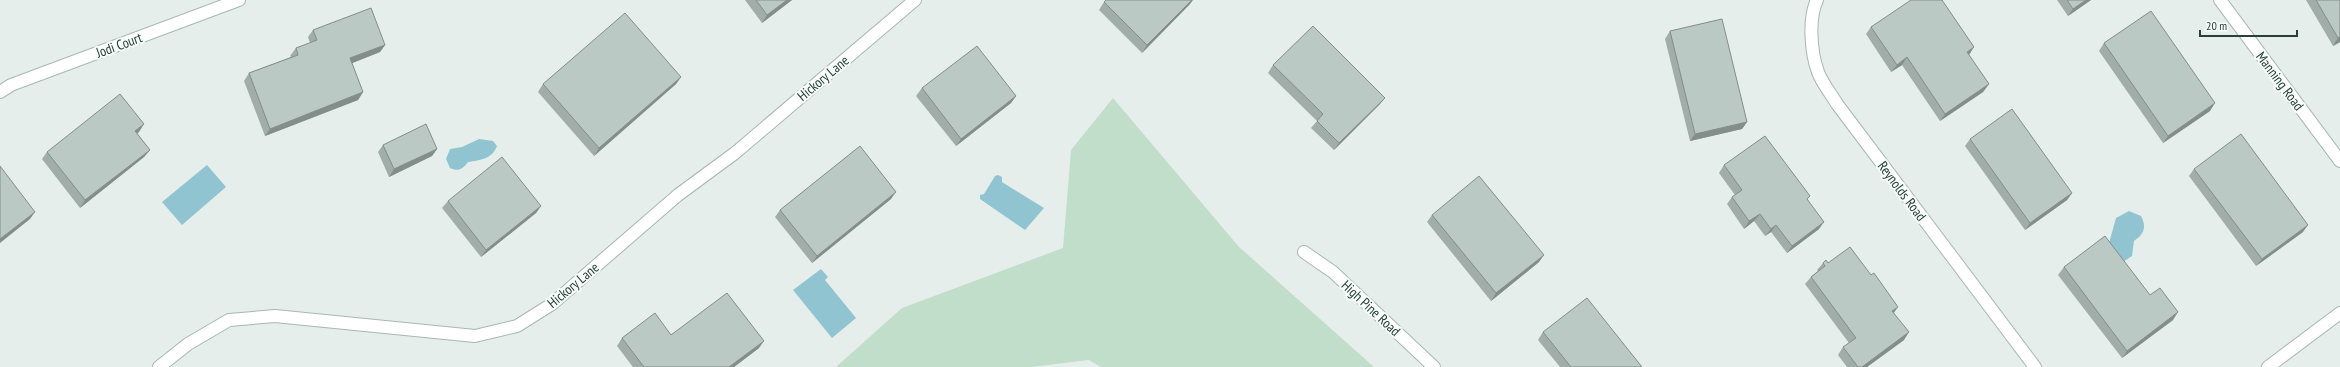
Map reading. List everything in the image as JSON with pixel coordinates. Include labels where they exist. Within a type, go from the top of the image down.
[{"type":"street","name":"Jodi Court","points":[[0,92],[10,85],[239,0]]},
{"type":"street","name":"Hickory Lane","points":[[159,367],[188,344],[229,320],[275,316],[475,336],[517,326],[552,304],[678,195],[735,153],[915,0]]},
{"type":"street","name":"Reynolds Road","points":[[1817,0],[1813,8],[1811,29],[1818,72],[1837,104],[2035,367]]},
{"type":"street","name":"Manning Road","points":[[2220,0],[2340,161]]},
{"type":"street","name":"High Pine Road","points":[[1304,252],[1333,272],[1434,367]]},
{"type":"street","points":[[2268,367],[2340,313]]},
{"type":"green space","points":[[1113,98],[1239,247],[1374,367],[1101,367],[1089,360],[1031,367],[836,367],[902,308],[1063,248],[1071,150]]},
{"type":"water","points":[[479,139],[493,141],[497,146],[492,154],[486,158],[468,162],[460,169],[455,170],[450,168],[446,159],[450,149],[462,147]]},
{"type":"water","points":[[207,165],[226,187],[182,225],[162,202]]},
{"type":"water","points":[[998,175],[1002,177],[1002,182],[1044,208],[1025,230],[980,199],[980,195],[984,194],[995,176]]},
{"type":"water","points":[[2129,211],[2141,216],[2144,224],[2144,230],[2134,241],[2132,256],[2123,262],[2109,243],[2116,218]]},
{"type":"water","points":[[821,269],[828,277],[825,280],[856,318],[832,338],[793,290]]},
{"type":"building","points":[[756,0],[787,0],[767,15]]},
{"type":"building","points":[[1106,0],[1192,0],[1147,45],[1104,2]]},
{"type":"building","points":[[1911,0],[1942,0],[1974,47],[1967,52],[1989,84],[1945,114],[1907,57],[1897,65],[1871,27]]},
{"type":"building","points":[[2067,0],[2086,0],[2073,9]]},
{"type":"building","points":[[2316,0],[2340,0],[2340,37],[2338,38]]},
{"type":"building","points":[[371,8],[385,45],[350,58],[363,92],[270,129],[249,73],[298,55],[296,48],[317,40],[313,30]]},
{"type":"building","points":[[2151,11],[2215,103],[2168,136],[2104,43]]},
{"type":"building","points":[[625,13],[681,77],[599,148],[543,84]]},
{"type":"building","points":[[1722,19],[1747,122],[1695,134],[1670,31]]},
{"type":"building","points":[[1313,26],[1385,98],[1339,143],[1317,121],[1323,114],[1273,65]]},
{"type":"building","points":[[977,46],[1016,96],[961,139],[922,88]]},
{"type":"building","points":[[120,94],[144,124],[135,131],[150,150],[85,200],[47,152]]},
{"type":"building","points":[[2012,109],[2072,193],[2030,223],[1970,139]]},
{"type":"building","points":[[426,124],[437,149],[394,169],[383,145]]},
{"type":"building","points":[[2241,134],[2308,225],[2262,259],[2194,169]]},
{"type":"building","points":[[1765,136],[1810,196],[1807,199],[1824,222],[1792,246],[1776,225],[1771,229],[1760,214],[1749,221],[1732,197],[1742,190],[1724,165]]},
{"type":"building","points":[[860,146],[896,192],[817,256],[780,210]]},
{"type":"building","points":[[502,157],[541,206],[486,250],[448,201]]},
{"type":"building","points":[[0,166],[35,212],[0,239]]},
{"type":"building","points":[[1479,176],[1544,255],[1496,293],[1432,215]]},
{"type":"building","points":[[2105,236],[2150,295],[2160,288],[2178,312],[2127,351],[2064,267]]},
{"type":"building","points":[[1850,247],[1871,275],[1874,273],[1898,307],[1892,311],[1909,332],[1862,367],[1858,367],[1843,347],[1856,338],[1811,277],[1825,266],[1823,263],[1826,260],[1828,263]]},
{"type":"building","points":[[727,293],[764,341],[729,367],[644,367],[622,338],[655,313],[671,335]]},
{"type":"building","points":[[1587,298],[1642,367],[1571,367],[1543,332]]}]
